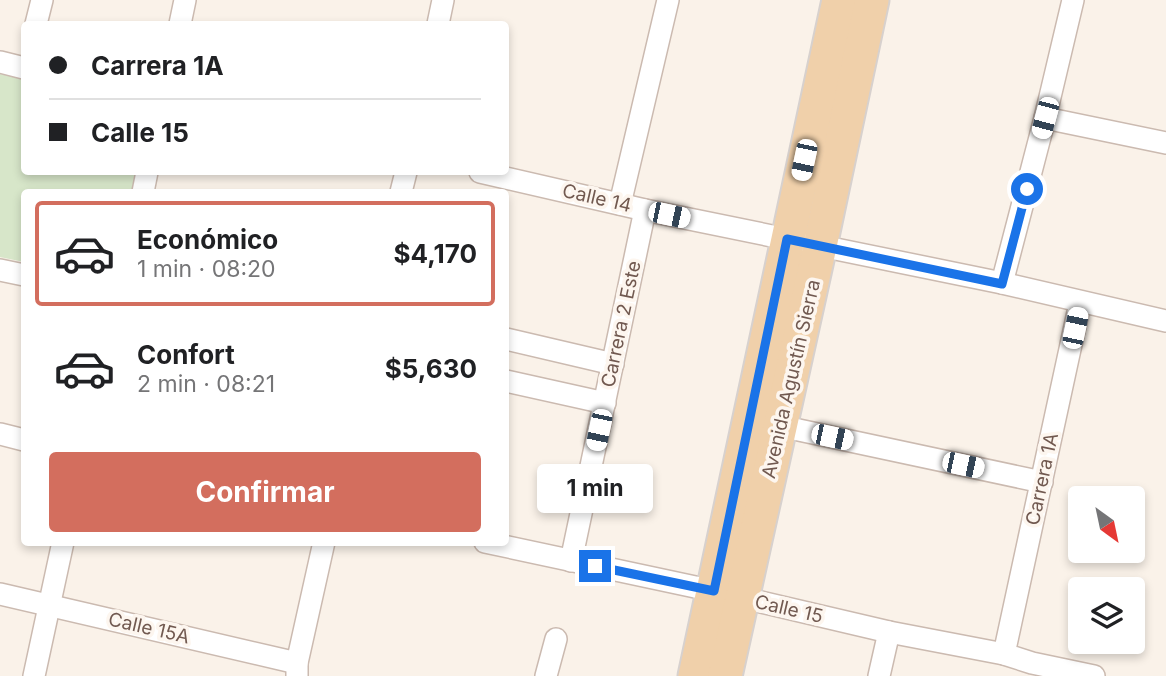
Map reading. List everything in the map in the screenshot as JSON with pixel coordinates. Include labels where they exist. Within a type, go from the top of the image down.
[{"type":"main road","name":"Avenida Agustín Sierra","points":[[725,676],[728,594],[787,239],[839,0]]},
{"type":"main road","name":"Avenida Agustín Sierra","points":[[695,676],[728,594],[780,426],[872,0]]},
{"type":"street","points":[[37,21],[42,0]]},
{"type":"street","points":[[181,21],[185,0]]},
{"type":"street","points":[[439,21],[443,0]]},
{"type":"street","points":[[620,204],[667,0]]},
{"type":"street","points":[[1002,284],[1073,0]]},
{"type":"street","points":[[0,62],[21,67]]},
{"type":"street","points":[[1045,118],[1166,143]]},
{"type":"street","name":"Calle 14","points":[[493,175],[1166,321]]},
{"type":"street","name":"Carrera 2 Este","points":[[571,561],[645,210]]},
{"type":"street","points":[[0,270],[21,274]]},
{"type":"street","name":"Carrera 1A","points":[[1004,654],[1080,303]]},
{"type":"street","points":[[509,340],[613,364]]},
{"type":"street","points":[[509,382],[605,403]]},
{"type":"street","points":[[780,426],[1042,482]]},
{"type":"street","points":[[0,434],[21,439]]},
{"type":"street","points":[[34,676],[62,546]]},
{"type":"street","points":[[297,670],[323,546]]},
{"type":"street","name":"Calle 15","points":[[503,546],[889,632],[1004,654],[1030,669],[1094,676]]},
{"type":"street","name":"Calle 15A","points":[[0,594],[297,670]]},
{"type":"street","points":[[879,676],[889,632]]},
{"type":"street","points":[[546,676],[556,639]]},
{"type":"green space","points":[[0,74],[21,78],[21,175],[136,175],[133,189],[21,189],[21,261],[0,257]]},
{"type":"route","points":[[595,566],[714,591],[787,239],[1002,284],[1027,189]]}]
